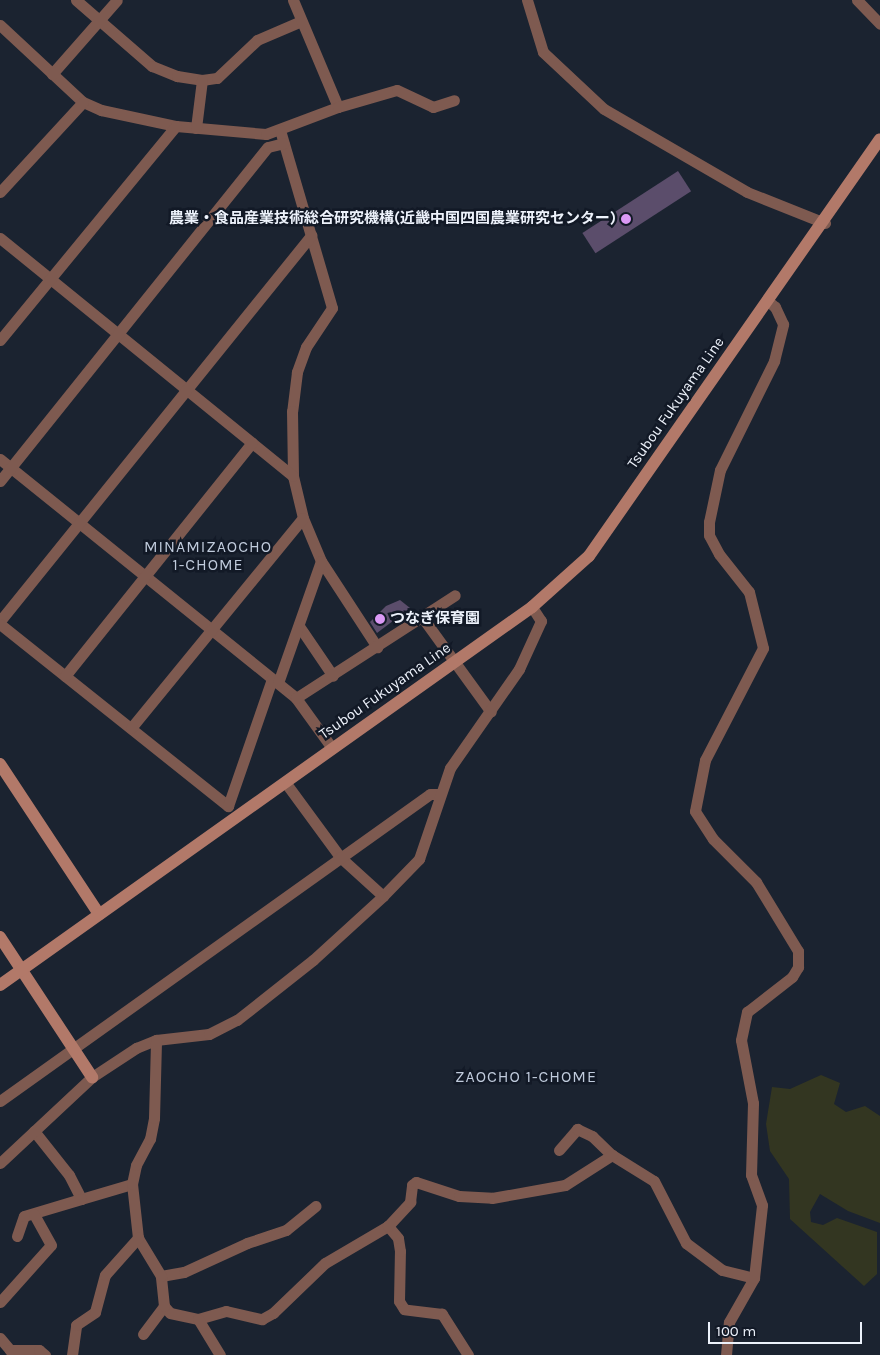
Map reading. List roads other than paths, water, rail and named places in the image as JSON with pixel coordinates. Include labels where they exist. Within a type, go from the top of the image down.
[{"type":"main road","name":"Tsubou Fukuyama Line","points":[[0,985],[532,607],[589,556],[771,304],[880,139]]},
{"type":"main road","points":[[0,764],[99,914]]},
{"type":"main road","points":[[0,937],[92,1077]]},
{"type":"street","points":[[76,0],[152,66],[202,80],[217,78],[256,40],[299,22]]},
{"type":"street","points":[[52,74],[117,0]]},
{"type":"street","points":[[293,0],[299,22],[338,107]]},
{"type":"street","points":[[527,0],[543,52],[604,109],[747,192],[825,223]]},
{"type":"street","points":[[857,0],[880,24]]},
{"type":"street","points":[[0,25],[83,102],[101,110],[176,126],[266,134],[338,107],[397,90],[432,107],[454,100]]},
{"type":"street","points":[[196,128],[202,80]]},
{"type":"street","points":[[0,192],[83,102]]},
{"type":"street","points":[[0,340],[176,126]]},
{"type":"street","points":[[280,130],[332,308],[306,346],[297,372],[292,411],[293,476],[302,518],[321,561],[377,647]]},
{"type":"street","points":[[0,481],[268,148],[284,143]]},
{"type":"street","points":[[311,234],[78,522],[0,623],[228,806],[275,681],[299,626],[321,561]]},
{"type":"street","points":[[0,238],[293,476]]},
{"type":"street","points":[[726,1355],[729,1322],[754,1278],[762,1205],[751,1175],[753,1103],[741,1040],[747,1012],[754,1004],[792,977],[798,967],[798,950],[756,882],[713,839],[695,811],[705,760],[763,648],[753,600],[739,575],[719,554],[709,535],[709,522],[720,470],[774,361],[783,324],[771,304]]},
{"type":"street","points":[[65,676],[252,443]]},
{"type":"street","points":[[0,458],[296,698],[332,748]]},
{"type":"street","points":[[131,728],[302,518]]},
{"type":"street","points":[[296,698],[333,676],[456,595]]},
{"type":"street","points":[[0,1163],[92,1077],[136,1048],[156,1040],[209,1034],[237,1020],[313,960],[383,896],[419,859],[438,794],[450,768],[491,712],[519,669],[541,621],[532,607]]},
{"type":"street","points":[[422,617],[491,712]]},
{"type":"street","points":[[299,626],[333,676]]},
{"type":"street","points":[[285,782],[340,857],[383,896]]},
{"type":"street","points":[[0,1100],[430,794],[438,794]]},
{"type":"street","points":[[156,1040],[152,1132],[132,1184],[138,1238],[161,1276],[164,1306],[170,1313],[198,1319],[226,1311],[262,1319],[273,1313],[324,1264],[388,1226],[410,1202],[416,1182],[459,1196],[492,1198],[565,1185],[612,1155]]},
{"type":"street","points":[[559,1150],[578,1129],[592,1136],[612,1155],[654,1181],[686,1243],[722,1270],[754,1278]]},
{"type":"street","points":[[34,1131],[69,1175],[81,1199]]},
{"type":"street","points":[[17,1236],[24,1216],[132,1184]]},
{"type":"street","points":[[161,1276],[184,1272],[247,1243],[286,1230],[316,1206]]},
{"type":"street","points":[[0,1302],[51,1245],[34,1214]]},
{"type":"street","points":[[388,1226],[399,1245],[399,1301],[404,1309],[442,1314],[468,1355]]},
{"type":"street","points":[[72,1355],[76,1325],[95,1312],[105,1275],[138,1238]]},
{"type":"street","points":[[144,1334],[164,1306]]},
{"type":"street","points":[[198,1319],[220,1355]]},
{"type":"street","points":[[0,1338],[5,1353],[39,1350],[45,1355]]},
{"type":"place","name":"農業・食品産業技術総合研究機構(近畿中国四国農業研究センター)","points":[[626,219]]},
{"type":"place","name":"つなぎ保育園","points":[[380,619]]},
{"type":"district","name":"MINAMIZAOCHO 1-CHOME","points":[[208,556]]},
{"type":"district","name":"ZAOCHO 1-CHOME","points":[[526,1077]]}]
